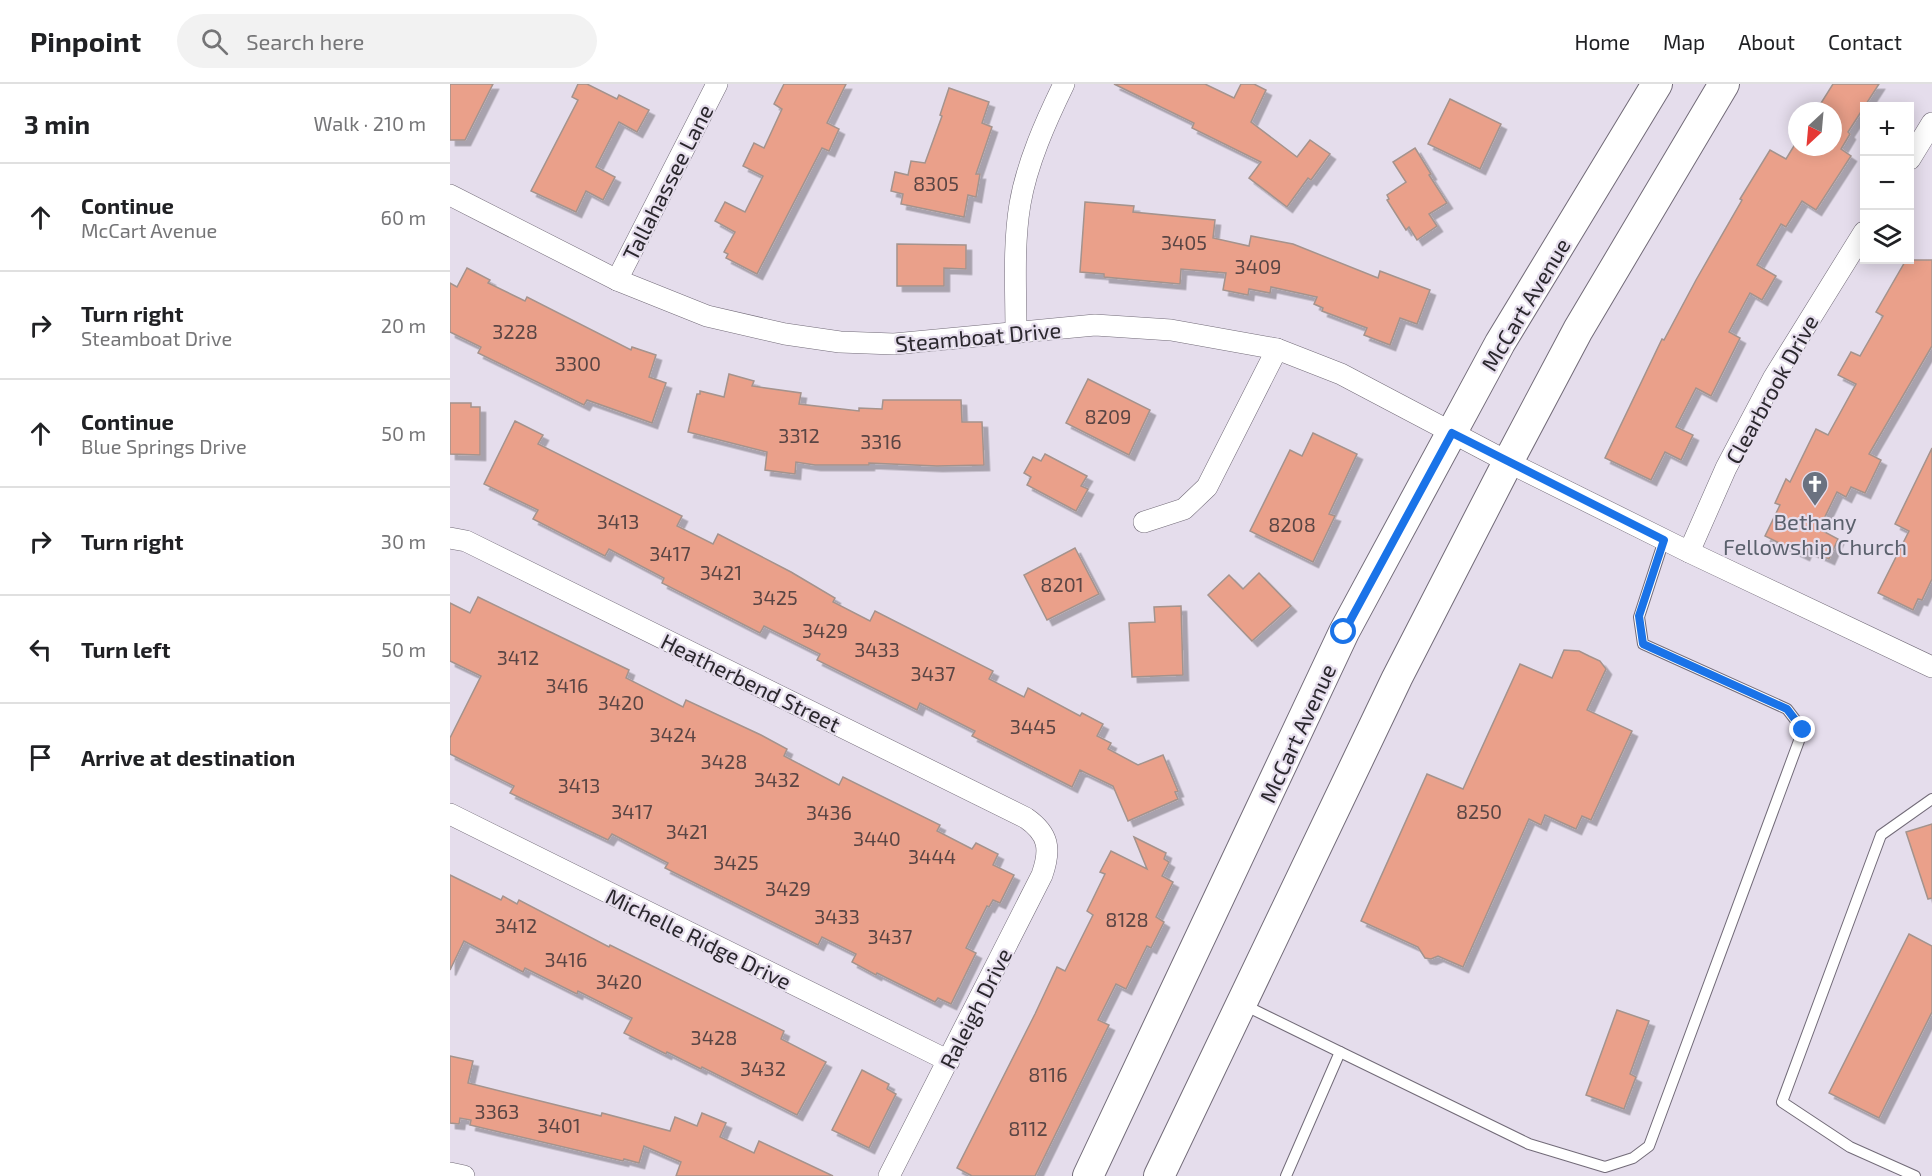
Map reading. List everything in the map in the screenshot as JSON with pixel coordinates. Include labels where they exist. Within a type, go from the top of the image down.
[{"type":"main road","name":"McCart Avenue","points":[[1088,1176],[1344,632],[1500,343],[1657,84]]},
{"type":"main road","points":[[1159,1176],[1397,678],[1508,462],[1578,330],[1724,84]]},
{"type":"street","name":"Tallahassee Lane","points":[[617,280],[717,84]]},
{"type":"street","points":[[1016,333],[1017,236],[1020,203],[1050,111],[1064,84]]},
{"type":"street","points":[[1912,156],[1932,123]]},
{"type":"street","name":"Steamboat Drive","points":[[450,195],[617,280],[707,316],[784,334],[840,342],[894,344],[1095,326],[1171,330],[1277,349],[1341,374],[1508,462],[1664,540],[1932,667]]},
{"type":"street","name":"Clearbrook Drive","points":[[1689,552],[1726,468],[1774,377],[1860,238]]},
{"type":"street","points":[[1144,522],[1184,509],[1207,487],[1277,349]]},
{"type":"street","name":"Heatherbend Street","points":[[450,538],[466,541],[1026,818],[1045,836]]},
{"type":"street","name":"Michelle Ridge Drive","points":[[450,814],[949,1061]]},
{"type":"street","name":"Raleigh Drive","points":[[890,1176],[1042,874],[1048,852],[1045,836]]},
{"type":"street","points":[[450,1173],[464,1176]]},
{"type":"lane","points":[[1241,1004],[1529,1144],[1605,1167],[1633,1158],[1649,1146],[1803,730],[1787,709],[1643,644],[1639,616],[1664,540]]},
{"type":"lane","points":[[1915,1176],[1850,1147],[1782,1102],[1881,835],[1932,799]]},
{"type":"lane","points":[[1286,1176],[1340,1052]]},
{"type":"building","points":[[450,84],[493,84],[465,140],[450,140]]},
{"type":"building","points":[[578,84],[587,84],[617,99],[619,95],[649,110],[637,132],[619,122],[596,167],[615,177],[603,200],[586,191],[576,212],[531,191],[578,100],[572,97]]},
{"type":"building","points":[[784,84],[846,84],[827,123],[839,129],[829,151],[822,148],[757,274],[726,258],[728,254],[724,252],[735,232],[715,221],[725,202],[745,212],[763,176],[743,166],[754,143],[764,148],[782,109],[774,104]]},
{"type":"building","points":[[1114,84],[1205,84],[1234,98],[1241,84],[1254,84],[1266,90],[1251,122],[1297,157],[1310,140],[1330,154],[1311,180],[1308,178],[1287,207],[1249,178],[1261,162],[1192,128],[1194,123]]},
{"type":"building","points":[[1833,84],[1879,84],[1867,102],[1860,102],[1860,113],[1848,132],[1850,134],[1842,147],[1842,102],[1822,102]]},
{"type":"building","points":[[949,88],[989,102],[982,123],[992,127],[976,174],[980,174],[976,197],[968,195],[964,217],[901,204],[903,194],[891,191],[895,172],[908,175],[911,161],[925,163],[942,116],[940,115]]},
{"type":"building","points":[[1450,99],[1501,124],[1480,169],[1428,144]]},
{"type":"building","points":[[1415,148],[1447,203],[1429,214],[1437,226],[1417,240],[1409,227],[1406,230],[1387,200],[1389,199],[1387,195],[1406,182],[1393,162]]},
{"type":"building","points":[[1770,150],[1786,159],[1788,156],[1842,156],[1842,150],[1851,156],[1816,210],[1802,201],[1786,227],[1781,224],[1757,265],[1776,276],[1762,300],[1750,293],[1729,332],[1740,338],[1711,396],[1696,388],[1676,427],[1693,435],[1681,460],[1665,452],[1651,480],[1605,458],[1662,339],[1664,340],[1742,200],[1740,199]]},
{"type":"building","points":[[1085,202],[1134,206],[1133,212],[1215,220],[1213,238],[1249,246],[1251,236],[1293,244],[1378,278],[1380,271],[1430,290],[1417,324],[1400,318],[1390,345],[1364,335],[1367,328],[1322,311],[1323,308],[1314,304],[1317,297],[1271,287],[1270,293],[1249,289],[1248,295],[1223,290],[1226,273],[1181,269],[1180,284],[1104,277],[1104,274],[1080,272]]},
{"type":"building","points":[[897,244],[966,245],[966,269],[944,268],[944,286],[897,286]]},
{"type":"building","points":[[1914,260],[1932,260],[1932,346],[1869,454],[1881,460],[1865,493],[1851,487],[1846,497],[1837,492],[1819,529],[1838,539],[1829,559],[1807,549],[1804,555],[1765,536],[1780,505],[1775,503],[1786,479],[1790,482],[1816,429],[1828,435],[1856,384],[1838,375],[1851,352],[1860,356],[1883,316],[1876,312],[1904,264],[1914,264]]},
{"type":"building","points":[[467,268],[490,280],[488,283],[525,301],[527,297],[631,350],[632,347],[656,355],[649,377],[666,383],[652,423],[587,400],[584,405],[478,353],[481,347],[450,332],[450,283],[457,287]]},
{"type":"building","points":[[729,374],[754,381],[752,386],[801,393],[799,404],[859,411],[859,408],[882,409],[883,400],[961,400],[962,422],[982,422],[984,465],[937,466],[869,463],[869,465],[815,465],[796,462],[795,474],[765,470],[767,452],[688,432],[697,394],[700,394],[700,391],[724,397]]},
{"type":"building","points":[[1088,379],[1150,410],[1129,455],[1066,423]]},
{"type":"building","points":[[450,403],[471,403],[471,407],[480,407],[480,455],[450,454]]},
{"type":"building","points":[[515,421],[543,435],[538,444],[682,516],[677,526],[713,544],[718,534],[791,572],[835,598],[833,602],[870,621],[875,611],[993,671],[989,679],[1024,697],[1028,688],[1080,716],[1082,713],[1103,724],[1097,736],[1111,743],[1108,749],[1138,765],[1163,755],[1178,791],[1175,792],[1178,799],[1128,821],[1113,786],[1080,770],[1072,787],[972,736],[975,731],[920,703],[917,710],[817,660],[820,654],[764,626],[760,633],[662,583],[664,578],[609,549],[605,556],[533,519],[538,510],[484,484]]},
{"type":"building","points":[[1313,433],[1357,454],[1329,514],[1335,516],[1313,562],[1250,531],[1290,450],[1302,456]]},
{"type":"building","points":[[1932,448],[1932,579],[1922,600],[1918,599],[1913,610],[1878,593],[1909,531],[1895,524]]},
{"type":"building","points":[[1045,454],[1087,476],[1081,486],[1088,489],[1076,511],[1027,485],[1031,477],[1024,473],[1033,457],[1041,461]]},
{"type":"building","points":[[1075,548],[1099,594],[1047,620],[1024,575]]},
{"type":"building","points":[[1259,573],[1291,606],[1252,641],[1208,595],[1229,575],[1243,589]]},
{"type":"building","points":[[478,597],[629,670],[626,678],[683,707],[686,700],[761,735],[787,749],[784,756],[839,785],[843,777],[940,825],[937,831],[972,849],[976,843],[998,854],[993,865],[1014,875],[1000,903],[993,900],[989,907],[987,906],[966,948],[976,953],[951,1004],[938,998],[935,1002],[877,973],[876,975],[852,962],[856,954],[822,937],[818,945],[665,868],[668,863],[612,834],[608,840],[510,793],[514,786],[450,754],[450,738],[481,676],[450,661],[450,603],[470,613]]},
{"type":"building","points":[[1181,606],[1183,675],[1132,677],[1129,623],[1155,622],[1154,607]]},
{"type":"building","points":[[1564,650],[1579,651],[1600,661],[1606,669],[1587,710],[1632,731],[1591,820],[1582,816],[1576,829],[1545,815],[1541,825],[1529,819],[1463,967],[1438,956],[1431,959],[1425,958],[1418,947],[1361,921],[1427,774],[1463,789],[1520,664],[1552,678]]},
{"type":"building","points":[[1932,824],[1932,898],[1928,899],[1906,832]]},
{"type":"building","points":[[1134,837],[1166,853],[1164,859],[1169,862],[1162,876],[1173,882],[1156,917],[1164,922],[1151,948],[1147,946],[1126,989],[1116,984],[1098,1020],[1109,1025],[1035,1176],[972,1176],[957,1168],[1057,967],[1065,971],[1093,915],[1087,911],[1105,874],[1100,872],[1111,851],[1147,869]]},
{"type":"building","points":[[450,875],[501,900],[503,896],[517,904],[519,900],[609,947],[610,945],[784,1031],[781,1039],[826,1062],[797,1115],[702,1067],[701,1069],[667,1052],[666,1054],[624,1033],[632,1018],[525,968],[523,972],[464,941],[450,970]]},
{"type":"building","points":[[1909,934],[1932,946],[1932,1012],[1879,1118],[1829,1093]]},
{"type":"building","points":[[1617,1010],[1649,1021],[1630,1074],[1636,1077],[1624,1109],[1586,1095]]},
{"type":"building","points":[[450,1056],[473,1061],[468,1083],[601,1116],[602,1113],[670,1131],[675,1117],[697,1126],[702,1113],[726,1123],[720,1137],[754,1153],[759,1141],[833,1176],[676,1176],[681,1162],[644,1146],[639,1163],[470,1125],[471,1120],[460,1118],[459,1124],[450,1123]]},
{"type":"building","points":[[862,1070],[889,1084],[887,1089],[896,1094],[869,1148],[832,1130]]},
{"type":"place","name":"Bethany Fellowship Church","points":[[1815,507]]},
{"type":"route","points":[[1344,632],[1452,433],[1664,540],[1639,616],[1643,644],[1787,709],[1803,730]]}]
